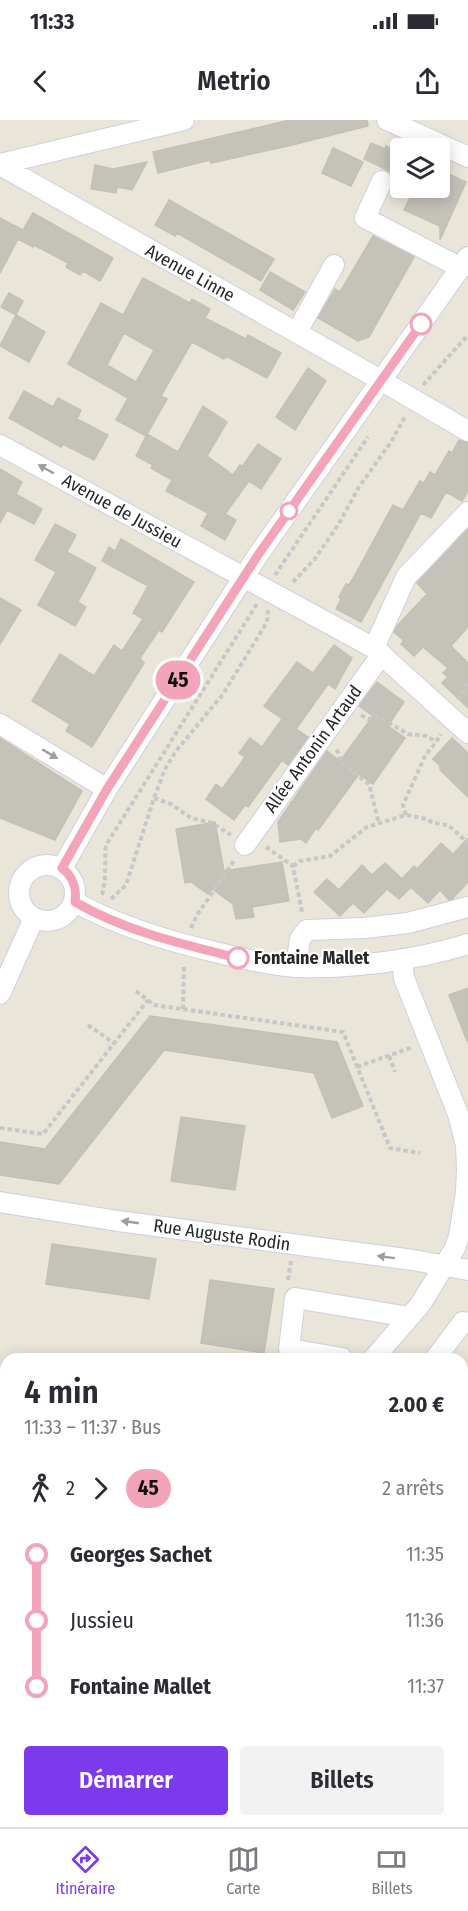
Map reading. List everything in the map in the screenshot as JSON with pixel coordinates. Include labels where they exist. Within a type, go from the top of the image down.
[{"type":"street","points":[[0,165],[184,120]]},
{"type":"street","points":[[387,120],[468,157]]},
{"type":"street","name":"Avenue Linne","points":[[0,165],[468,431]]},
{"type":"street","points":[[62,868],[107,789],[244,578],[464,263],[365,218],[382,181]]},
{"type":"street","points":[[297,332],[334,265]]},
{"type":"street","name":"Avenue de Jussieu","points":[[0,445],[378,651],[468,733]]},
{"type":"street","name":"Allée Antonin Artaud","points":[[248,840],[344,706],[378,651],[406,577],[468,512]]},
{"type":"street","points":[[0,724],[107,789]]},
{"type":"street","points":[[46,864],[62,868],[71,877],[74,883],[75,902],[71,909],[58,919],[50,921],[34,918],[22,907],[19,890],[25,875],[38,866],[46,864]]},
{"type":"street","points":[[75,902],[93,912],[149,934],[247,960],[296,967],[402,959],[468,944]]},
{"type":"street","points":[[296,967],[300,939],[307,930],[364,928],[408,923],[468,907]]},
{"type":"street","points":[[0,994],[34,918]]},
{"type":"street","points":[[378,1353],[420,1305],[459,1236],[466,1180],[466,1145],[458,1114],[404,978],[402,959]]},
{"type":"street","name":"Rue Auguste Rodin","points":[[0,1202],[118,1221],[412,1260],[468,1270]]},
{"type":"street","points":[[313,1353],[289,1349],[295,1298],[409,1317]]},
{"type":"street","points":[[440,1353],[463,1322],[468,1323]]},
{"type":"path","points":[[266,590],[293,583],[314,560],[338,525],[359,486],[392,442],[423,384],[468,335]]},
{"type":"path","points":[[93,912],[106,881],[104,868],[106,845],[266,590],[372,430]]},
{"type":"path","points":[[93,912],[126,885],[165,769],[176,750],[224,694],[267,622],[266,590]]},
{"type":"path","points":[[344,706],[368,719],[379,717],[408,734],[427,736],[436,742]]},
{"type":"path","points":[[406,815],[403,805],[424,756],[436,742],[450,715]]},
{"type":"path","points":[[321,738],[338,752],[341,763],[369,784],[379,824]]},
{"type":"path","points":[[154,798],[171,804],[191,818],[212,823],[248,840],[293,866],[303,921],[307,930]]},
{"type":"path","points":[[293,866],[300,861],[330,856],[367,827],[406,815],[448,825],[468,843]]},
{"type":"path","points":[[183,1009],[185,979],[183,944],[197,915],[248,840]]},
{"type":"path","points":[[136,991],[154,1005],[343,1032],[390,1148],[420,1154]]},
{"type":"path","points":[[0,1128],[43,1134],[148,1000]]},
{"type":"path","points":[[88,1025],[115,1044]]},
{"type":"path","points":[[357,1067],[430,1041]]},
{"type":"path","points":[[389,1056],[395,1072]]},
{"type":"path","points":[[294,1245],[286,1296],[295,1298]]},
{"type":"building","points":[[290,120],[367,120],[368,126],[288,146],[211,163],[210,160],[158,173],[153,152]]},
{"type":"building","points":[[371,143],[385,149],[386,146],[390,148],[390,171],[364,159]]},
{"type":"building","points":[[333,148],[363,162],[351,186],[322,173]]},
{"type":"building","points":[[147,162],[132,190],[117,187],[116,193],[91,189],[95,165],[113,169]]},
{"type":"building","points":[[450,175],[466,182],[440,240],[440,226],[404,210],[410,198],[450,198]]},
{"type":"building","points":[[169,200],[274,259],[261,281],[177,233],[175,236],[155,225]]},
{"type":"building","points":[[33,213],[113,258],[100,281],[83,271],[80,275],[66,267],[68,263],[18,239],[0,273],[0,218],[23,230]]},
{"type":"building","points":[[373,236],[414,257],[369,337],[358,341],[318,318],[335,289],[340,292]]},
{"type":"building","points":[[270,272],[305,292],[293,310],[260,290]]},
{"type":"building","points":[[143,278],[190,303],[192,299],[210,309],[205,318],[246,339],[248,335],[281,353],[267,378],[226,356],[224,359],[192,342],[161,396],[167,399],[146,436],[116,420],[128,398],[68,364],[101,303],[123,315]],"holes":[[[124,333],[154,350],[136,382],[107,365]]]},
{"type":"building","points":[[9,293],[23,301],[16,315],[1,307]]},
{"type":"building","points":[[16,315],[45,332],[29,362],[0,346]]},
{"type":"building","points":[[308,368],[326,381],[295,430],[276,417]]},
{"type":"building","points":[[24,391],[53,407],[58,398],[81,410],[77,419],[108,435],[94,460],[63,444],[61,447],[9,418]]},
{"type":"building","points":[[203,406],[227,422],[207,456],[233,475],[240,465],[242,467],[258,444],[281,459],[261,489],[249,481],[225,514],[236,520],[225,540],[201,526],[208,513],[166,491],[172,480],[151,468],[153,465],[136,456],[147,434],[178,452]]},
{"type":"building","points":[[459,440],[468,443],[468,491],[462,501],[446,492],[431,518],[421,513],[361,622],[336,609],[346,584],[349,585],[355,575],[393,505],[403,510],[420,481],[424,483],[430,472],[435,475],[449,451],[452,453]]},
{"type":"building","points":[[0,469],[22,482],[16,494],[42,509],[34,524],[7,510],[0,523]]},
{"type":"building","points":[[55,524],[76,535],[67,552],[96,568],[78,602],[86,607],[75,626],[38,605],[56,572],[35,560]]},
{"type":"building","points":[[468,529],[468,627],[451,646],[468,663],[468,708],[442,683],[448,677],[443,673],[448,668],[423,647],[414,656],[401,644],[404,641],[394,632],[427,594],[417,583]]},
{"type":"building","points":[[121,539],[194,582],[162,632],[159,630],[140,658],[144,663],[92,747],[66,731],[70,724],[32,701],[60,654],[94,676],[114,645],[122,651],[143,619],[133,613],[148,586],[102,561],[109,547],[115,551]]},
{"type":"building","points":[[0,598],[21,610],[0,644]]},
{"type":"building","points":[[334,645],[352,658],[335,689],[328,684],[296,729],[308,737],[288,765],[282,760],[248,807],[245,805],[234,820],[206,799],[216,784],[222,789],[234,773],[245,757],[239,753],[250,738],[262,747],[282,719],[264,706],[297,662],[313,673]]},
{"type":"building","points":[[377,682],[404,702],[388,726],[405,738],[373,784],[359,774],[306,843],[301,839],[280,842],[278,822],[327,751],[340,761],[373,716],[359,706]]},
{"type":"building","points":[[0,738],[82,791],[55,840],[0,818]]},
{"type":"building","points":[[452,738],[468,753],[468,797],[440,770],[440,766],[433,759]]},
{"type":"building","points":[[215,822],[224,871],[282,862],[289,901],[252,907],[254,917],[236,919],[233,904],[212,889],[208,894],[191,882],[185,883],[176,829]]},
{"type":"building","points":[[468,838],[468,882],[452,899],[449,900],[440,890],[428,903],[402,879],[414,866],[417,869],[441,843],[453,854]]},
{"type":"building","points":[[385,863],[411,887],[399,899],[387,889],[364,913],[353,903],[340,916],[314,892],[327,879],[339,890],[362,865],[372,875]]},
{"type":"building","points":[[468,988],[468,1041],[467,1041],[449,995]]},
{"type":"building","points":[[150,1016],[337,1042],[363,1106],[332,1118],[314,1073],[164,1050],[59,1184],[0,1175],[0,1142],[45,1149]]},
{"type":"building","points":[[181,1117],[245,1126],[235,1190],[171,1181]]},
{"type":"building","points":[[52,1244],[156,1259],[149,1299],[46,1284]]},
{"type":"building","points":[[210,1280],[274,1289],[264,1353],[201,1343]]},
{"type":"bus line","name":"45","points":[[238,958],[149,934],[93,912],[75,902],[74,883],[62,868],[107,789],[258,555],[421,324]]},
{"type":"place","name":"Fontaine Mallet","points":[[238,958]]}]
